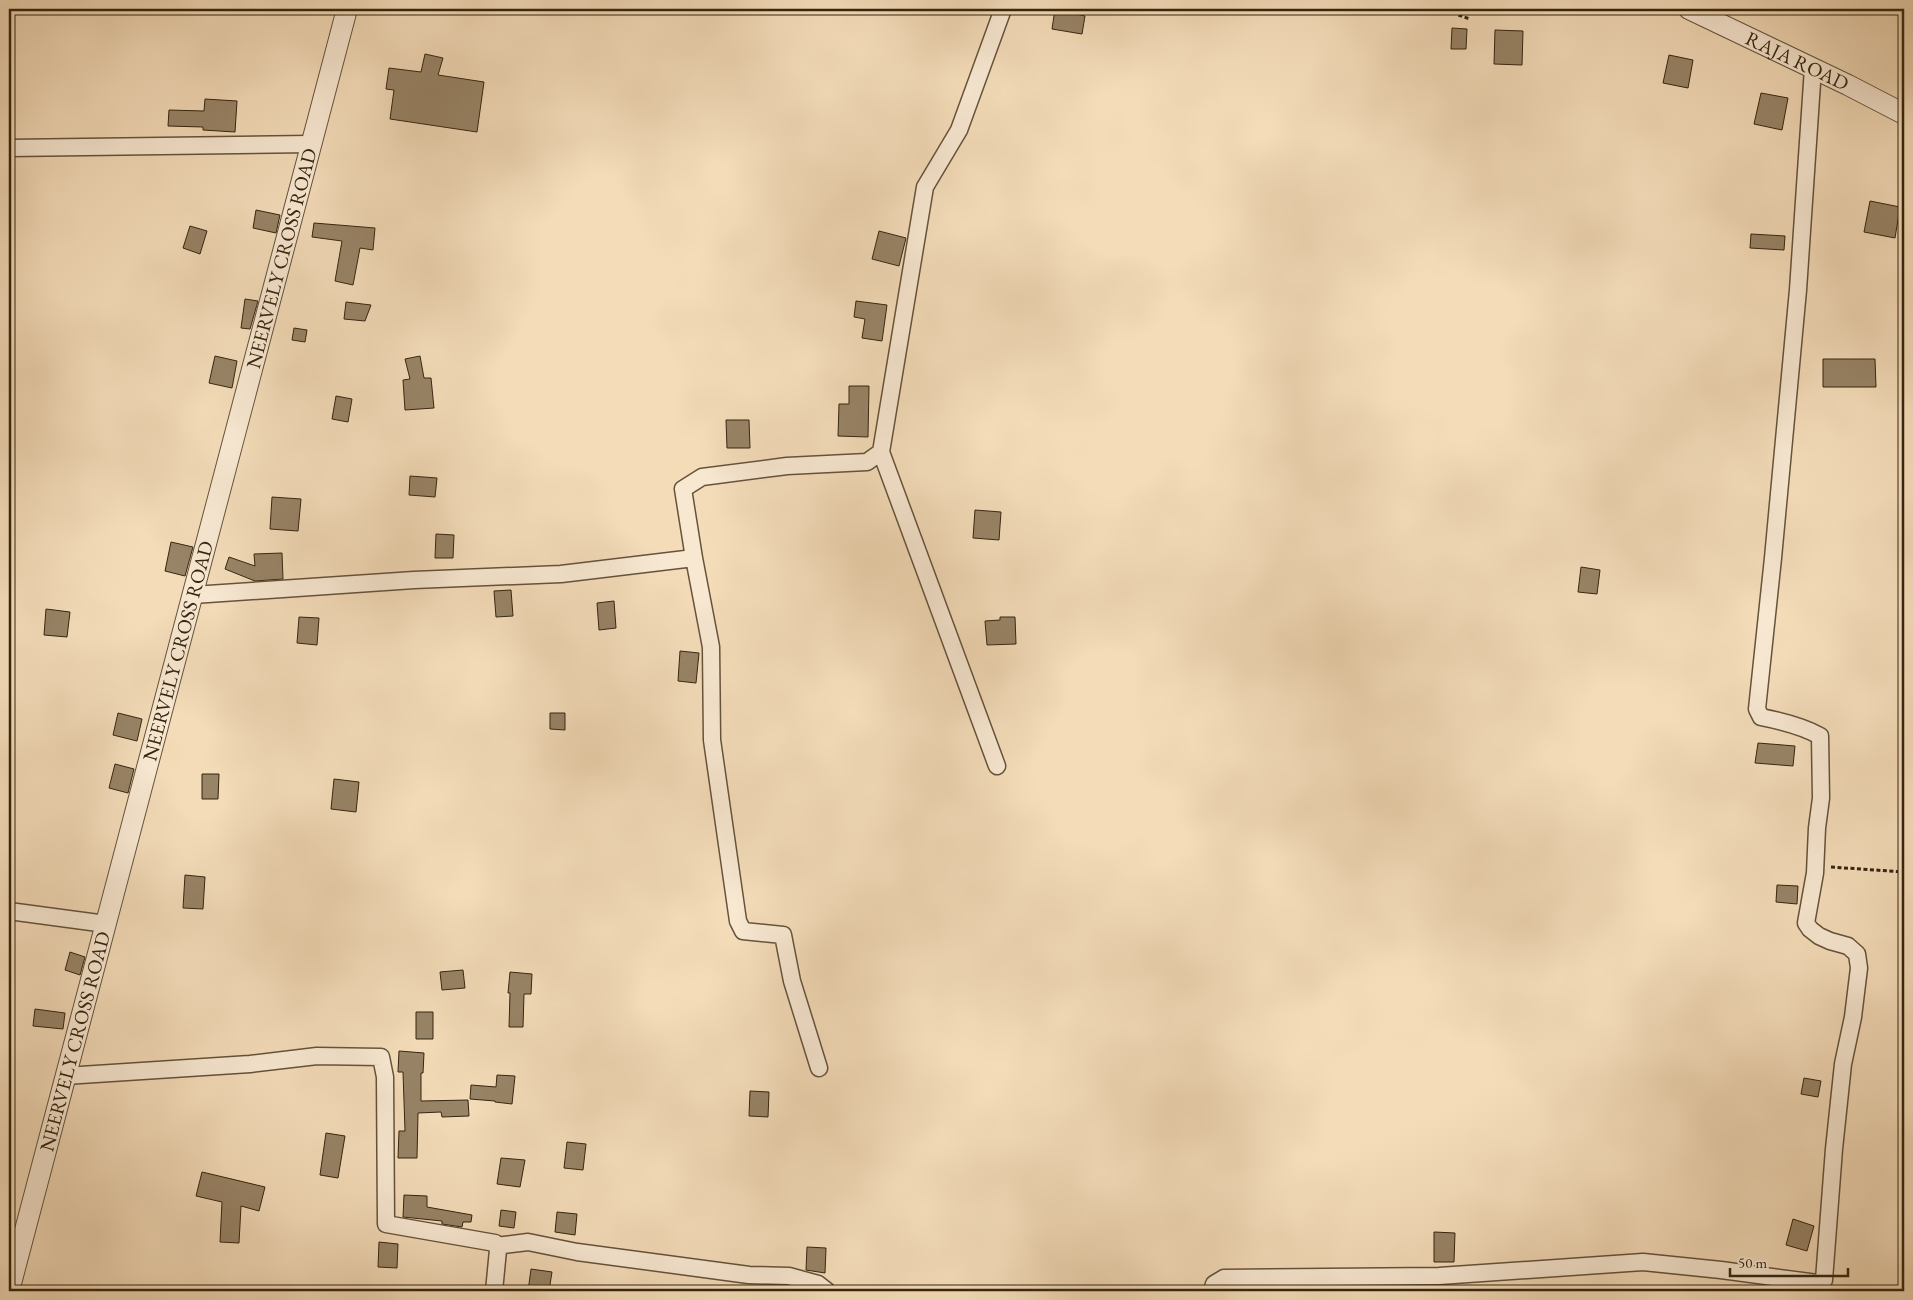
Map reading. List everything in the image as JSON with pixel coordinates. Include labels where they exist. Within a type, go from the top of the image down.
[{"type":"street","name":"NEERVELY CROSS ROAD","points":[[9,1291],[347,9]]},
{"type":"street","points":[[997,766],[881,452],[924,187],[960,130],[1003,9]]},
{"type":"street","name":"RAJA ROAD","points":[[1689,9],[1904,114]]},
{"type":"street","points":[[1212,1291],[1214,1284],[1224,1278],[1440,1276],[1643,1262],[1817,1283],[1824,1280],[1834,1149],[1843,1064],[1859,968],[1857,954],[1853,950],[1848,946],[1819,936],[1810,929],[1806,922],[1815,866],[1821,798],[1820,736],[1811,731],[1761,717],[1757,709],[1798,290],[1813,68]]},
{"type":"street","points":[[9,148],[311,144]]},
{"type":"street","points":[[819,1068],[792,982],[783,935],[743,931],[738,921],[712,740],[711,647],[683,489],[702,476],[787,466],[867,462],[881,452]]},
{"type":"street","points":[[193,595],[414,580],[561,574],[694,558]]},
{"type":"street","points":[[9,911],[106,924]]},
{"type":"street","points":[[65,1076],[250,1064],[317,1056],[382,1057],[385,1077],[386,1224],[495,1243],[498,1250],[494,1291]]},
{"type":"street","points":[[496,1246],[528,1242],[577,1252],[749,1275],[789,1276],[818,1284],[827,1291]]},
{"type":"path","points":[[1459,9],[1458,14],[1470,18]]},
{"type":"path","points":[[1815,866],[1904,872]]},
{"type":"building","points":[[1055,9],[1085,16],[1082,34],[1052,29]]},
{"type":"building","points":[[1452,28],[1467,29],[1466,49],[1451,49]]},
{"type":"building","points":[[1495,30],[1523,31],[1522,65],[1494,64]]},
{"type":"building","points":[[425,54],[443,58],[438,75],[484,82],[477,132],[390,119],[394,90],[386,89],[389,68],[421,72]]},
{"type":"building","points":[[1669,55],[1693,60],[1688,88],[1663,83]]},
{"type":"building","points":[[1761,93],[1788,98],[1782,130],[1754,124]]},
{"type":"building","points":[[205,99],[237,101],[235,132],[203,130],[203,127],[168,126],[169,110],[204,111]]},
{"type":"building","points":[[1870,201],[1900,207],[1895,238],[1864,232]]},
{"type":"building","points":[[256,210],[280,215],[276,233],[253,228]]},
{"type":"building","points":[[314,223],[375,228],[373,250],[360,248],[353,285],[335,281],[342,241],[312,237]]},
{"type":"building","points":[[190,226],[207,231],[200,254],[183,248]]},
{"type":"building","points":[[879,231],[906,238],[899,266],[872,259]]},
{"type":"building","points":[[1751,234],[1785,236],[1784,250],[1750,248]]},
{"type":"building","points":[[245,299],[258,301],[250,329],[241,328]]},
{"type":"building","points":[[856,301],[887,305],[882,341],[862,338],[865,319],[854,317]]},
{"type":"building","points":[[346,302],[371,305],[365,321],[344,319]]},
{"type":"building","points":[[294,328],[307,330],[305,342],[292,340]]},
{"type":"building","points":[[215,356],[237,361],[232,388],[209,383]]},
{"type":"building","points":[[420,356],[424,378],[431,378],[434,408],[405,410],[403,380],[410,379],[405,359]]},
{"type":"building","points":[[1823,359],[1875,359],[1876,387],[1823,387]]},
{"type":"building","points":[[849,386],[869,386],[868,437],[838,436],[839,404],[849,404]]},
{"type":"building","points":[[336,396],[352,399],[348,422],[332,419]]},
{"type":"building","points":[[726,420],[749,420],[750,448],[727,448]]},
{"type":"building","points":[[410,476],[437,478],[435,497],[409,495]]},
{"type":"building","points":[[272,497],[301,499],[298,531],[270,529]]},
{"type":"building","points":[[975,510],[1001,512],[999,540],[973,538]]},
{"type":"building","points":[[436,534],[454,535],[453,558],[435,558]]},
{"type":"building","points":[[171,542],[193,547],[185,576],[165,571]]},
{"type":"building","points":[[282,553],[283,579],[255,581],[225,569],[229,557],[255,566],[254,554]]},
{"type":"building","points":[[1581,567],[1600,570],[1597,594],[1578,592]]},
{"type":"building","points":[[511,590],[513,616],[496,617],[494,591]]},
{"type":"building","points":[[614,601],[616,628],[599,630],[597,603]]},
{"type":"building","points":[[46,609],[70,612],[67,637],[44,635]]},
{"type":"building","points":[[299,617],[319,618],[317,645],[297,643]]},
{"type":"building","points":[[1000,617],[1015,617],[1016,644],[987,645],[985,621],[1000,620]]},
{"type":"building","points":[[680,651],[699,653],[696,683],[678,681]]},
{"type":"building","points":[[118,713],[142,719],[137,741],[113,735]]},
{"type":"building","points":[[550,713],[565,713],[565,730],[550,729]]},
{"type":"building","points":[[1758,743],[1795,746],[1793,766],[1755,763]]},
{"type":"building","points":[[115,764],[134,769],[128,793],[109,788]]},
{"type":"building","points":[[202,774],[219,774],[218,799],[202,799]]},
{"type":"building","points":[[334,779],[359,782],[356,812],[331,809]]},
{"type":"building","points":[[185,875],[205,877],[203,909],[183,908]]},
{"type":"building","points":[[1777,885],[1798,886],[1797,904],[1776,902]]},
{"type":"building","points":[[70,952],[85,957],[80,975],[65,970]]},
{"type":"building","points":[[463,970],[465,988],[442,990],[440,972]]},
{"type":"building","points":[[510,972],[532,974],[531,994],[524,994],[523,1027],[509,1027],[510,993],[508,993]]},
{"type":"building","points":[[35,1009],[65,1013],[63,1029],[33,1026]]},
{"type":"building","points":[[416,1012],[433,1012],[433,1039],[416,1039]]},
{"type":"building","points":[[399,1051],[424,1053],[423,1073],[421,1073],[421,1101],[468,1100],[469,1116],[442,1117],[441,1112],[418,1113],[417,1158],[398,1158],[399,1131],[405,1131],[403,1072],[398,1072]]},
{"type":"building","points":[[497,1075],[515,1076],[512,1104],[470,1099],[471,1085],[496,1087]]},
{"type":"building","points":[[1804,1078],[1821,1081],[1818,1097],[1801,1094]]},
{"type":"building","points":[[750,1091],[769,1092],[768,1117],[749,1116]]},
{"type":"building","points":[[326,1133],[345,1136],[338,1178],[320,1175]]},
{"type":"building","points":[[567,1142],[586,1144],[583,1170],[564,1168]]},
{"type":"building","points":[[501,1158],[525,1160],[520,1187],[497,1184]]},
{"type":"building","points":[[202,1172],[265,1187],[259,1211],[241,1206],[239,1243],[220,1242],[222,1202],[196,1196]]},
{"type":"building","points":[[404,1195],[427,1196],[427,1207],[472,1215],[471,1222],[463,1222],[462,1227],[442,1224],[442,1221],[403,1217]]},
{"type":"building","points":[[501,1210],[516,1212],[514,1228],[499,1226]]},
{"type":"building","points":[[557,1212],[577,1214],[575,1235],[555,1232]]},
{"type":"building","points":[[1793,1219],[1814,1226],[1807,1251],[1786,1245]]},
{"type":"building","points":[[1434,1232],[1455,1233],[1454,1262],[1434,1262]]},
{"type":"building","points":[[379,1242],[398,1244],[397,1268],[378,1267]]},
{"type":"building","points":[[807,1247],[826,1248],[825,1273],[806,1270]]},
{"type":"building","points":[[531,1269],[552,1272],[549,1291],[528,1291]]}]
